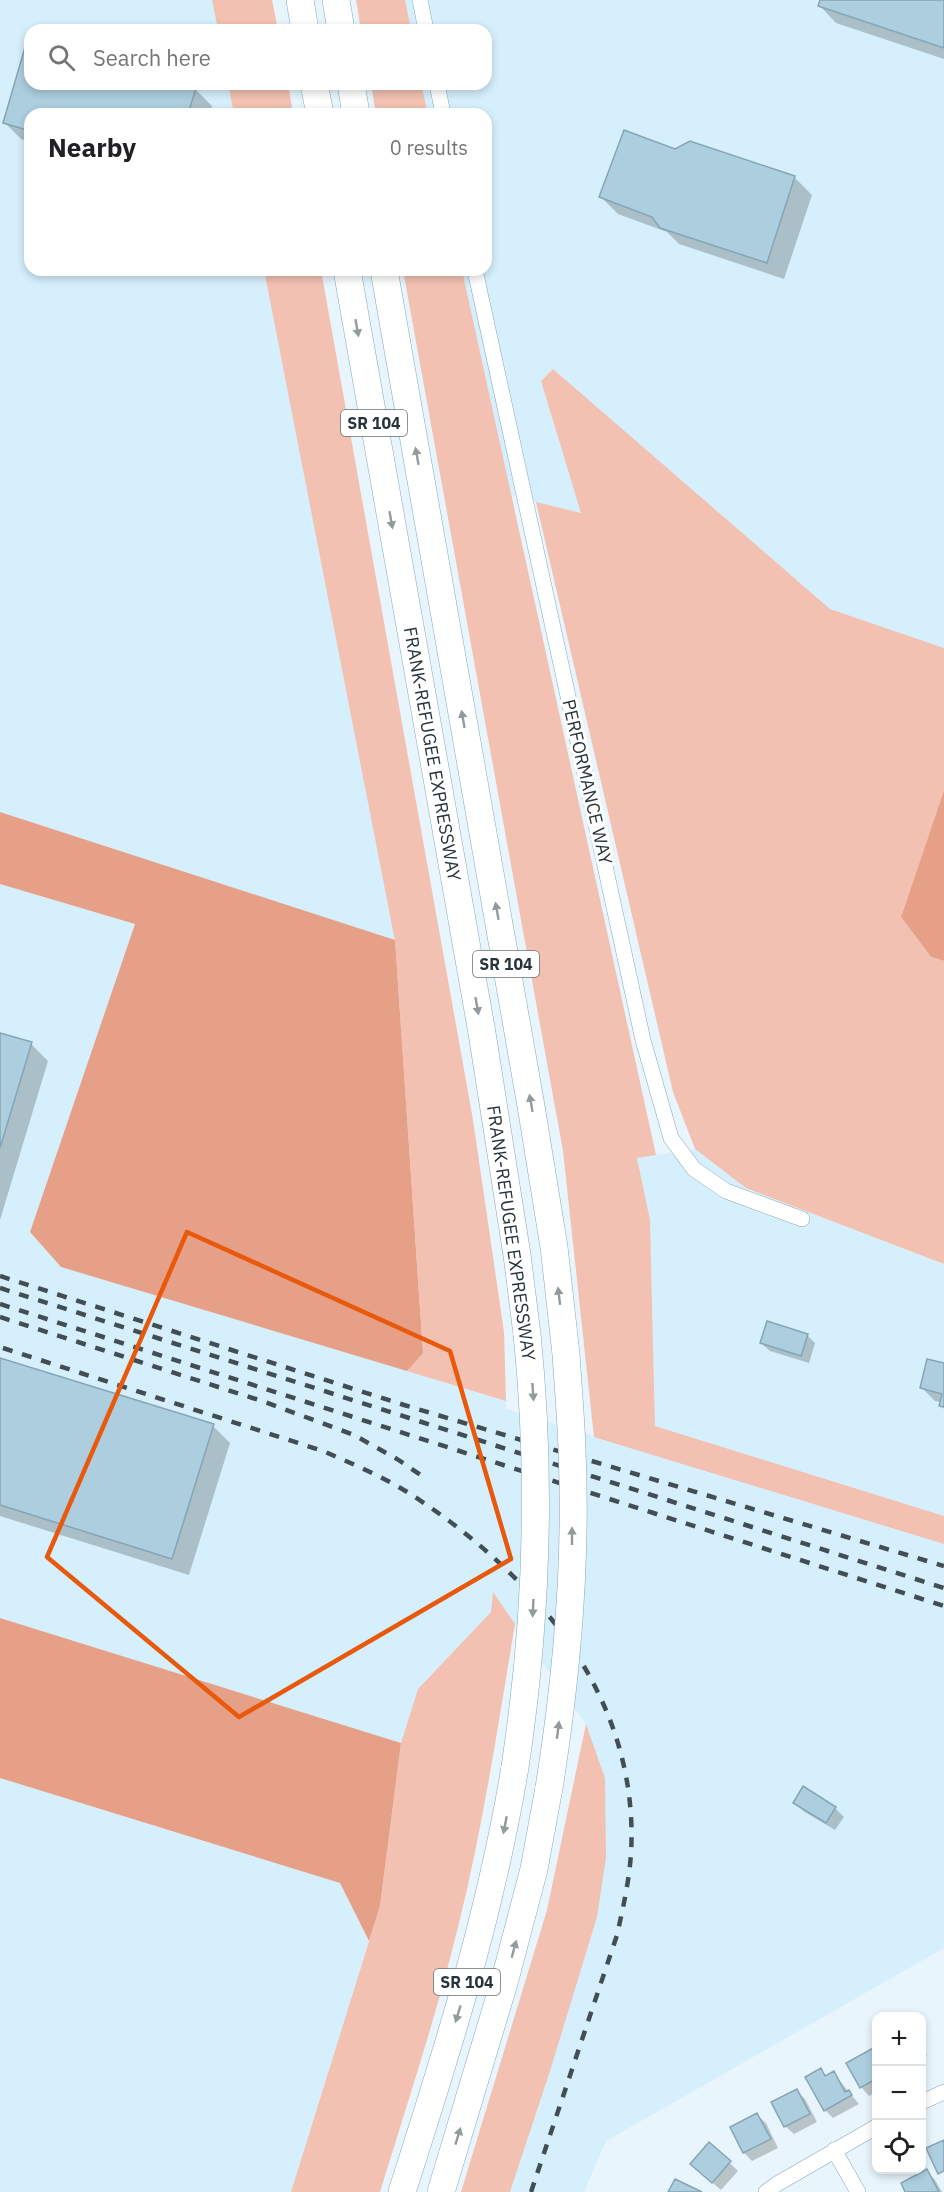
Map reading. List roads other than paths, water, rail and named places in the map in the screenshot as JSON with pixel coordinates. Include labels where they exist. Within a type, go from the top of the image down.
[{"type":"highway","points":[[300,0],[304,24]]},
{"type":"highway","points":[[336,0],[340,24]]},
{"type":"highway","points":[[315,90],[319,108]]},
{"type":"highway","points":[[352,90],[355,108]]},
{"type":"highway","name":"FRANK-REFUGEE EXPRESSWAY","points":[[348,276],[482,1033],[527,1334],[533,1391],[536,1463],[536,1566],[529,1666],[515,1767],[485,1917],[437,2083],[402,2192]]},
{"type":"highway","name":"FRANK-REFUGEE EXPRESSWAY","points":[[385,276],[554,1247],[566,1354],[572,1451],[572,1553],[564,1679],[549,1788],[534,1869],[504,1983],[441,2192]]},
{"type":"street","points":[[420,0],[425,24]]},
{"type":"street","points":[[438,90],[442,108]]},
{"type":"street","name":"PERFORMANCE WAY","points":[[476,276],[643,1040],[671,1138],[694,1169],[726,1191],[802,1219]]},
{"type":"street","points":[[926,2100],[944,2092]]},
{"type":"street","points":[[766,2192],[872,2129]]},
{"type":"street","points":[[834,2150],[858,2192]]},
{"type":"railway","points":[[0,1276],[404,1405],[944,1566]]},
{"type":"railway","points":[[0,1288],[944,1588]]},
{"type":"railway","points":[[0,1304],[944,1606]]},
{"type":"railway","points":[[0,1317],[265,1402],[354,1435],[425,1478]]},
{"type":"railway","points":[[3,1348],[323,1451],[391,1482],[457,1527],[500,1563],[538,1603],[571,1646],[598,1693],[618,1743],[629,1797],[631,1854],[617,1935],[531,2192]]}]
